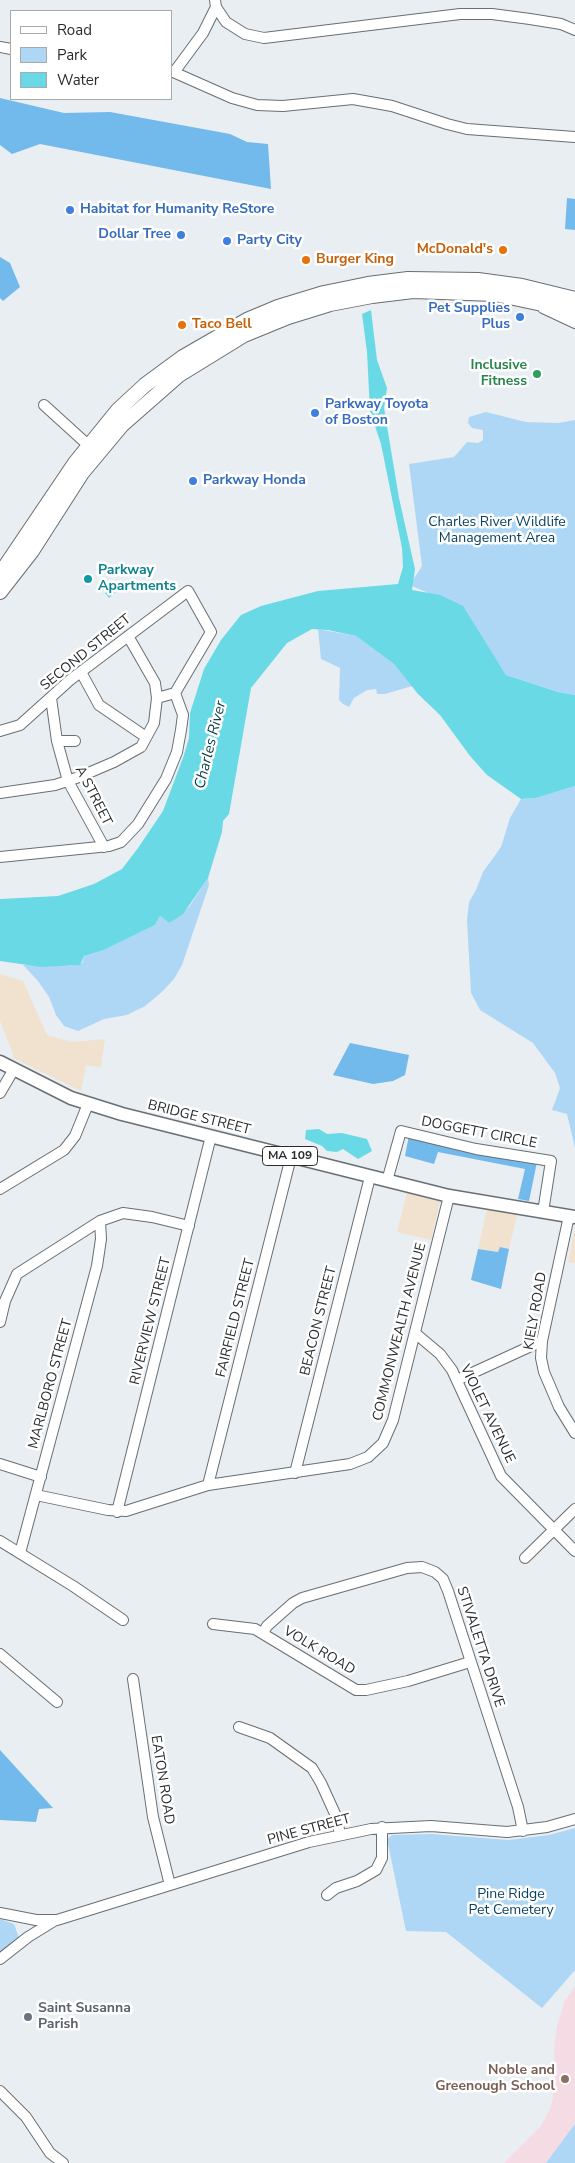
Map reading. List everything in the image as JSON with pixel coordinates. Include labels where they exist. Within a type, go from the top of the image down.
[{"type":"highway","points":[[0,574],[88,445],[131,398],[183,357],[241,324],[308,297],[368,284],[440,278],[508,284],[575,299]]},
{"type":"highway","points":[[0,592],[32,551],[82,473],[112,436],[167,384],[230,342],[302,312],[372,296],[443,291],[480,293],[524,299],[575,311]]},
{"type":"main road","name":"BRIDGE STREET","points":[[0,1062],[88,1104],[449,1196],[572,1217]]},
{"type":"street","points":[[215,4],[226,22],[245,34],[264,38],[460,14],[492,14],[530,19],[560,24],[575,30]]},
{"type":"street","points":[[215,4],[203,33],[173,71],[232,98],[257,105],[283,106],[352,99],[392,106],[447,124],[467,128],[575,137]]},
{"type":"street","points":[[524,299],[575,323]]},
{"type":"street","points":[[44,405],[88,445]]},
{"type":"street","name":"SECOND STREET","points":[[0,731],[13,729],[20,725],[81,672],[188,591],[211,632],[175,693]]},
{"type":"street","points":[[0,793],[68,781],[114,762],[141,747],[154,723],[157,698],[155,683],[128,636]]},
{"type":"street","points":[[81,672],[99,705],[146,738]]},
{"type":"street","points":[[0,857],[104,847],[121,842],[138,824],[166,779],[177,752],[183,715],[175,693],[157,698]]},
{"type":"street","name":"A STREET","points":[[52,698],[57,742],[68,781],[104,847]]},
{"type":"street","points":[[57,742],[75,740]]},
{"type":"street","points":[[0,1093],[14,1069]]},
{"type":"street","points":[[0,1189],[64,1150],[75,1136],[88,1104]]},
{"type":"street","name":"DOGGETT CIRCLE","points":[[387,1181],[401,1131],[476,1149],[551,1161],[542,1212]]},
{"type":"street","name":"RIVERVIEW STREET","points":[[117,1512],[211,1136]]},
{"type":"street","name":"FAIRFIELD STREET","points":[[208,1485],[290,1156]]},
{"type":"street","name":"BEACON STREET","points":[[295,1473],[370,1177]]},
{"type":"street","name":"COMMONWEALTH AVENUE","points":[[36,1495],[117,1512],[135,1510],[208,1485],[295,1473],[359,1461],[368,1457],[382,1443],[393,1420],[449,1196]]},
{"type":"street","points":[[0,1322],[5,1301],[17,1274],[100,1221],[123,1213],[152,1217],[189,1226]]},
{"type":"street","name":"KIELY ROAD","points":[[572,1217],[542,1341],[544,1372],[559,1407],[575,1433]]},
{"type":"street","name":"MARLBORO STREET","points":[[20,1553],[97,1266],[101,1240],[100,1221]]},
{"type":"street","name":"VIOLET AVENUE","points":[[415,1333],[440,1354],[457,1380],[501,1476],[575,1551]]},
{"type":"street","points":[[457,1380],[542,1341]]},
{"type":"street","points":[[0,1464],[41,1477]]},
{"type":"street","points":[[525,1558],[575,1509]]},
{"type":"street","points":[[0,1541],[123,1620]]},
{"type":"street","name":"STIVALETTA DRIVE","points":[[262,1633],[280,1614],[302,1598],[408,1568],[422,1567],[434,1572],[442,1579],[518,1807],[523,1831]]},
{"type":"street","name":"VOLK ROAD","points":[[213,1624],[247,1627],[262,1633],[356,1690],[366,1690],[408,1680],[470,1662]]},
{"type":"street","points":[[0,1654],[57,1702]]},
{"type":"street","name":"EATON ROAD","points":[[133,1678],[153,1817],[170,1885]]},
{"type":"street","points":[[239,1726],[270,1738],[312,1768],[325,1792],[340,1834]]},
{"type":"street","name":"PINE STREET","points":[[0,1960],[28,1937],[57,1920],[340,1834],[382,1827],[426,1826],[491,1831],[523,1831],[575,1819]]},
{"type":"street","points":[[327,1895],[336,1888],[358,1881],[376,1870],[382,1858],[382,1827]]},
{"type":"street","name":"PINE STREET","points":[[0,1913],[36,1920],[57,1920]]},
{"type":"street","points":[[0,2092],[26,2117],[50,2153],[63,2163]]},
{"type":"shaded area","points":[[0,98],[64,113],[110,112],[230,134],[247,142],[268,144],[271,189],[40,144],[12,154],[0,145]]},
{"type":"shaded area","points":[[567,198],[575,199],[575,230],[565,229]]},
{"type":"shaded area","points":[[0,257],[10,263],[20,287],[3,301],[0,298]]},
{"type":"shaded area","points":[[0,974],[23,981],[47,1035],[72,1042],[105,1039],[101,1067],[86,1065],[81,1091],[13,1058],[0,1021]]},
{"type":"shaded area","points":[[350,1043],[409,1055],[405,1075],[393,1081],[373,1084],[333,1075]]},
{"type":"shaded area","points":[[409,1135],[537,1162],[529,1201],[518,1199],[525,1169],[438,1152],[434,1164],[405,1156]]},
{"type":"shaded area","points":[[407,1193],[440,1202],[431,1240],[397,1232]]},
{"type":"shaded area","points":[[487,1210],[517,1215],[509,1249],[500,1247],[499,1252],[478,1249]]},
{"type":"shaded area","points":[[575,1229],[575,1263],[568,1262]]},
{"type":"shaded area","points":[[500,1247],[509,1249],[501,1289],[471,1280],[478,1249],[498,1252]]},
{"type":"shaded area","points":[[0,1750],[53,1808],[39,1809],[36,1822],[0,1820]]},
{"type":"shaded area","name":"Noble and Greenough School","points":[[575,1986],[575,2163],[504,2163],[541,2126],[551,2107],[555,2086],[554,2048],[557,2026],[564,2002]]},
{"type":"green space","name":"Charles River Wildlife Management Area","points":[[486,412],[526,422],[559,423],[575,420],[575,695],[558,692],[506,675],[463,608],[412,586],[413,580],[422,566],[409,464],[454,457],[467,442],[478,443],[483,440],[483,430],[472,428],[468,423],[469,417]]},
{"type":"green space","points":[[318,629],[356,636],[394,664],[412,686],[385,694],[377,694],[376,689],[367,690],[354,698],[349,707],[343,704],[339,700],[340,668],[321,659]]},
{"type":"green space","points":[[575,786],[575,1148],[567,1114],[552,1110],[560,1088],[555,1073],[533,1043],[480,1010],[471,993],[467,920],[469,902],[483,872],[501,847],[510,818],[521,799],[536,798]]},
{"type":"green space","points":[[208,878],[209,885],[182,965],[174,979],[163,991],[145,1006],[127,1015],[104,1019],[78,1031],[64,1026],[56,1015],[49,997],[38,981],[23,965],[71,966],[82,963],[84,956],[104,950],[155,925],[160,916],[169,923],[189,907]]},
{"type":"green space","name":"Pine Ridge Pet Cemetery","points":[[575,1828],[575,1970],[542,2008],[446,1932],[406,1931],[387,1839],[392,1835],[431,1834],[508,1840],[549,1835]]},
{"type":"green space","points":[[0,1919],[14,1924],[19,1938],[0,1955]]},
{"type":"green space","points":[[575,2124],[575,2163],[546,2163]]},
{"type":"water","name":"Charles River","points":[[371,310],[377,360],[387,388],[384,408],[399,498],[415,569],[412,590],[440,595],[463,606],[506,675],[558,692],[575,695],[575,786],[536,798],[521,799],[487,775],[470,756],[440,715],[418,694],[394,664],[356,636],[328,630],[312,629],[287,643],[251,688],[229,814],[223,821],[222,832],[208,878],[183,914],[169,923],[160,916],[155,925],[104,950],[84,956],[80,965],[41,967],[0,961],[0,899],[58,896],[94,884],[122,869],[138,848],[163,811],[184,755],[189,738],[190,713],[204,669],[221,640],[241,615],[261,606],[318,591],[398,584],[403,567],[402,548],[381,444],[370,411],[367,352],[362,314]]},
{"type":"water","points":[[119,582],[123,586],[109,598],[105,593]]},
{"type":"water","points":[[319,1129],[327,1134],[342,1133],[367,1139],[372,1151],[358,1159],[343,1149],[337,1152],[327,1151],[322,1146],[305,1139],[306,1130]]},
{"type":"place","name":"Habitat for Humanity ReStore","points":[[70,210]]},
{"type":"place","name":"Dollar Tree","points":[[181,235]]},
{"type":"place","name":"Party City","points":[[227,241]]},
{"type":"place","name":"McDonald's","points":[[503,250]]},
{"type":"place","name":"Burger King","points":[[306,260]]},
{"type":"place","name":"Pet Supplies Plus","points":[[520,317]]},
{"type":"place","name":"Taco Bell","points":[[182,325]]},
{"type":"place","name":"Inclusive Fitness","points":[[537,374]]},
{"type":"place","name":"Parkway Toyota of Boston","points":[[315,413]]},
{"type":"place","name":"Parkway Honda","points":[[193,481]]},
{"type":"place","name":"Parkway Apartments","points":[[88,579]]},
{"type":"place","name":"Saint Susanna Parish","points":[[28,2017]]},
{"type":"place","name":"Noble and Greenough School","points":[[565,2079]]}]
